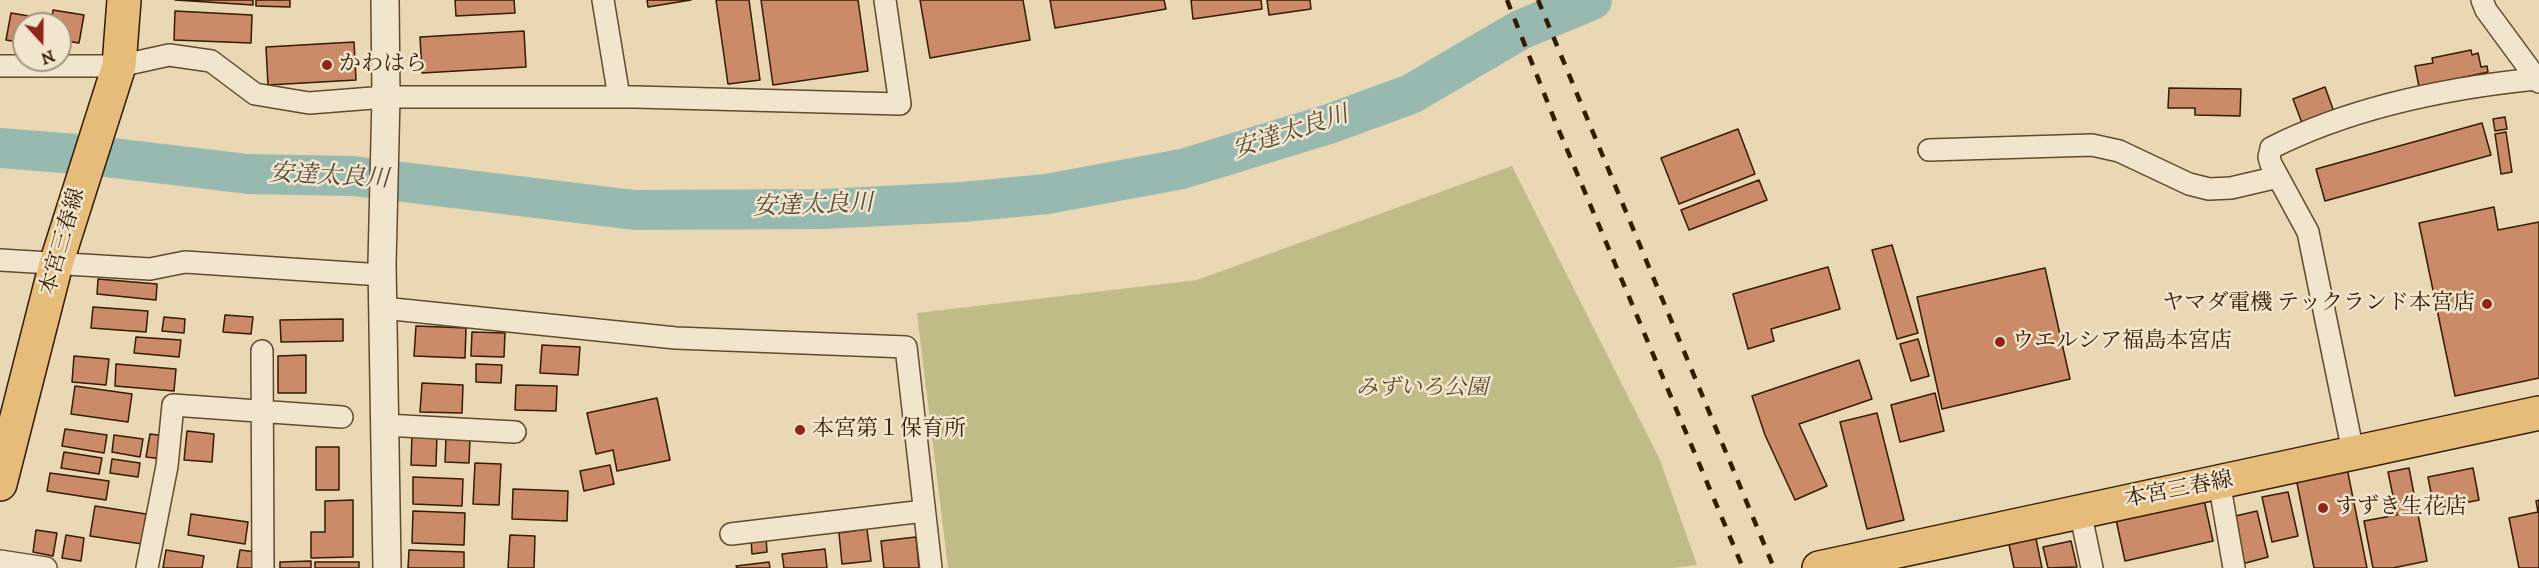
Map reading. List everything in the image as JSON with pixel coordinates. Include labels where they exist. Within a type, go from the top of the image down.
[{"type":"main road","name":"本宮三春線","points":[[0,484],[59,252],[119,66],[124,0]]},
{"type":"main road","name":"本宮三春線","points":[[1819,568],[2539,413]]},
{"type":"street","points":[[385,0],[386,97],[382,270],[387,568]]},
{"type":"street","points":[[603,0],[619,97]]},
{"type":"street","points":[[0,66],[119,66],[169,55],[210,61],[255,94],[309,103],[386,97],[619,97],[900,104],[885,0]]},
{"type":"street","points":[[2484,5],[2537,80]]},
{"type":"street","points":[[2353,452],[2308,232],[2269,157],[2271,148],[2365,111],[2501,82],[2537,80]]},
{"type":"street","points":[[1929,150],[2092,145],[2119,151],[2189,184],[2209,189],[2231,188],[2278,177]]},
{"type":"street","points":[[0,260],[59,252],[150,269],[185,262],[382,270]]},
{"type":"street","points":[[383,308],[676,338],[906,347],[931,568]]},
{"type":"street","points":[[262,351],[263,568]]},
{"type":"street","points":[[147,568],[167,466],[173,405],[342,417]]},
{"type":"street","points":[[385,425],[515,432]]},
{"type":"street","points":[[2218,482],[2234,568]]},
{"type":"street","points":[[731,534],[924,511]]},
{"type":"street","points":[[2080,511],[2092,568]]},
{"type":"street","points":[[0,561],[46,568]]},
{"type":"green space","name":"みずいろ公園","points":[[1512,166],[1660,460],[1697,565],[1672,568],[948,568],[917,313],[1197,280]]},
{"type":"building","points":[[175,0],[253,0],[253,5]]},
{"type":"building","points":[[256,0],[290,0],[290,7],[256,6]]},
{"type":"building","points":[[455,0],[514,0],[515,13],[456,16]]},
{"type":"building","points":[[647,0],[691,0],[648,7]]},
{"type":"building","points":[[716,0],[749,0],[760,80],[728,84]]},
{"type":"building","points":[[761,0],[858,0],[868,71],[773,85]]},
{"type":"building","points":[[920,0],[1023,0],[1030,40],[930,58]]},
{"type":"building","points":[[1050,0],[1164,0],[1166,9],[1055,28]]},
{"type":"building","points":[[1191,0],[1261,0],[1262,9],[1193,19]]},
{"type":"building","points":[[1267,0],[1310,0],[1311,9],[1269,15]]},
{"type":"building","points":[[175,11],[252,15],[251,43],[174,40]]},
{"type":"building","points":[[11,13],[12,13],[12,41],[6,40]]},
{"type":"building","points":[[72,13],[84,15],[79,43],[72,42]]},
{"type":"building","points":[[524,31],[526,67],[422,73],[420,37]]},
{"type":"building","points":[[354,42],[356,80],[268,85],[266,47]]},
{"type":"building","points":[[2471,50],[2472,55],[2478,53],[2481,67],[2487,66],[2488,72],[2419,87],[2415,66],[2433,63],[2432,58]]},
{"type":"building","points":[[2325,87],[2334,112],[2302,123],[2293,99]]},
{"type":"building","points":[[2169,88],[2241,89],[2240,116],[2195,115],[2195,108],[2168,108]]},
{"type":"building","points":[[2505,117],[2507,129],[2495,131],[2493,119]]},
{"type":"building","points":[[2482,123],[2491,155],[2325,201],[2316,169]]},
{"type":"building","points":[[1738,129],[1755,174],[1679,204],[1661,158]]},
{"type":"building","points":[[2506,132],[2512,172],[2501,174],[2495,134]]},
{"type":"building","points":[[1759,180],[1767,200],[1689,230],[1681,210]]},
{"type":"building","name":"ヤマダ電機 テックランド本宮店","points":[[2494,207],[2498,230],[2539,222],[2539,378],[2455,396],[2419,223]]},
{"type":"building","points":[[1892,245],[1918,333],[1897,339],[1872,250]]},
{"type":"building","points":[[1828,267],[1840,309],[1771,329],[1774,341],[1748,349],[1733,294]]},
{"type":"building","points":[[2045,268],[2070,379],[1942,409],[1917,297]]},
{"type":"building","points":[[98,279],[157,284],[156,300],[97,294]]},
{"type":"building","points":[[93,307],[148,311],[146,332],[91,328]]},
{"type":"building","points":[[225,315],[253,317],[251,334],[223,332]]},
{"type":"building","points":[[164,317],[185,319],[184,333],[162,331]]},
{"type":"building","points":[[343,319],[343,341],[281,342],[280,320]]},
{"type":"building","points":[[416,326],[466,328],[465,358],[414,356]]},
{"type":"building","points":[[472,332],[505,333],[504,357],[471,356]]},
{"type":"building","points":[[136,337],[181,340],[179,357],[134,353]]},
{"type":"building","points":[[1918,339],[1929,376],[1911,381],[1900,344]]},
{"type":"building","points":[[542,345],[580,347],[578,375],[540,373]]},
{"type":"building","points":[[306,355],[306,393],[278,393],[278,356]]},
{"type":"building","points":[[74,356],[109,359],[106,385],[72,382]]},
{"type":"building","points":[[1859,360],[1872,399],[1799,424],[1827,486],[1795,500],[1765,435],[1752,396]]},
{"type":"building","points":[[116,364],[176,369],[174,391],[115,386]]},
{"type":"building","points":[[476,364],[502,365],[501,383],[476,382]]},
{"type":"building","points":[[422,383],[463,385],[462,413],[420,412]]},
{"type":"building","points":[[516,385],[557,386],[556,411],[515,410]]},
{"type":"building","points":[[75,386],[132,394],[128,422],[71,414]]},
{"type":"building","points":[[1935,393],[1944,431],[1900,442],[1891,405]]},
{"type":"building","points":[[657,398],[670,460],[617,471],[613,450],[596,454],[587,413]]},
{"type":"building","points":[[1877,413],[1904,520],[1867,529],[1840,422]]},
{"type":"building","points":[[65,429],[107,435],[104,453],[62,446]]},
{"type":"building","points":[[187,431],[214,434],[212,462],[184,460]]},
{"type":"building","points":[[150,434],[166,436],[163,459],[146,457]]},
{"type":"building","points":[[412,434],[437,435],[436,466],[411,465]]},
{"type":"building","points":[[114,435],[143,439],[140,457],[112,452]]},
{"type":"building","points":[[446,437],[470,438],[469,463],[445,462]]},
{"type":"building","points":[[316,447],[339,447],[339,490],[316,490]]},
{"type":"building","points":[[64,452],[102,458],[99,474],[61,468]]},
{"type":"building","points":[[112,459],[140,463],[138,477],[110,473]]},
{"type":"building","points":[[475,463],[501,464],[499,505],[473,504]]},
{"type":"building","points":[[610,465],[614,484],[584,491],[580,471]]},
{"type":"building","points":[[2347,468],[2367,568],[2314,568],[2296,478]]},
{"type":"building","points":[[2409,468],[2427,561],[2393,568],[2373,568],[2364,521],[2397,515],[2388,472]]},
{"type":"building","points":[[2473,468],[2479,500],[2434,509],[2428,477]]},
{"type":"building","points":[[50,473],[109,481],[106,500],[47,491]]},
{"type":"building","points":[[413,477],[463,479],[462,506],[413,504]]},
{"type":"building","points":[[513,489],[568,491],[567,521],[512,519]]},
{"type":"building","points":[[2288,492],[2298,536],[2272,542],[2262,497]]},
{"type":"building","points":[[2203,495],[2213,541],[2125,561],[2115,515]]},
{"type":"building","points":[[353,500],[353,557],[311,558],[311,532],[325,532],[325,501]]},
{"type":"building","points":[[2539,500],[2539,568],[2519,568],[2509,518],[2538,512],[2536,501]]},
{"type":"building","points":[[95,506],[146,514],[142,544],[90,536]]},
{"type":"building","points":[[413,511],[465,513],[464,545],[412,543]]},
{"type":"building","points":[[2257,511],[2268,557],[2242,564],[2231,517]]},
{"type":"building","points":[[191,514],[248,522],[245,544],[188,535]]},
{"type":"building","points":[[867,529],[871,561],[842,564],[839,533]]},
{"type":"building","points":[[36,530],[57,533],[53,556],[33,552]]},
{"type":"building","points":[[2035,534],[2042,568],[2014,568],[2008,540]]},
{"type":"building","points":[[66,535],[84,538],[81,561],[62,558]]},
{"type":"building","points":[[510,535],[535,536],[534,568],[508,568]]},
{"type":"building","points":[[766,537],[767,552],[752,554],[751,539]]},
{"type":"building","points":[[916,537],[919,568],[884,568],[881,541]]},
{"type":"building","points":[[2071,541],[2077,567],[2048,568],[2043,547]]},
{"type":"building","points":[[825,549],[827,568],[784,568],[782,554]]},
{"type":"building","points":[[166,550],[204,556],[202,568],[163,568]]},
{"type":"building","points":[[240,550],[257,552],[254,568],[237,568]]},
{"type":"building","points":[[409,550],[464,552],[464,568],[408,568]]},
{"type":"building","points":[[311,561],[311,568],[280,568],[280,562]]},
{"type":"building","points":[[315,562],[359,562],[359,568],[315,568]]},
{"type":"building","points":[[769,562],[770,568],[737,568],[736,566]]},
{"type":"waterway","name":"安達太良川","points":[[0,148],[88,155],[248,174],[353,176],[635,210],[823,209],[963,202],[1047,194],[1182,169],[1329,124],[1411,94],[1520,30],[1592,0]]},
{"type":"railway","points":[[1507,0],[1555,121],[1743,568]]},
{"type":"railway","points":[[1538,0],[1774,568]]},
{"type":"place","name":"かわはら","points":[[327,65]]},
{"type":"place","name":"ヤマダ電機 テックランド本宮店","points":[[2487,304]]},
{"type":"place","name":"ウエルシア福島本宮店","points":[[2000,342]]},
{"type":"place","name":"本宮第１保育所","points":[[800,430]]},
{"type":"place","name":"すずき生花店","points":[[2323,508]]}]
